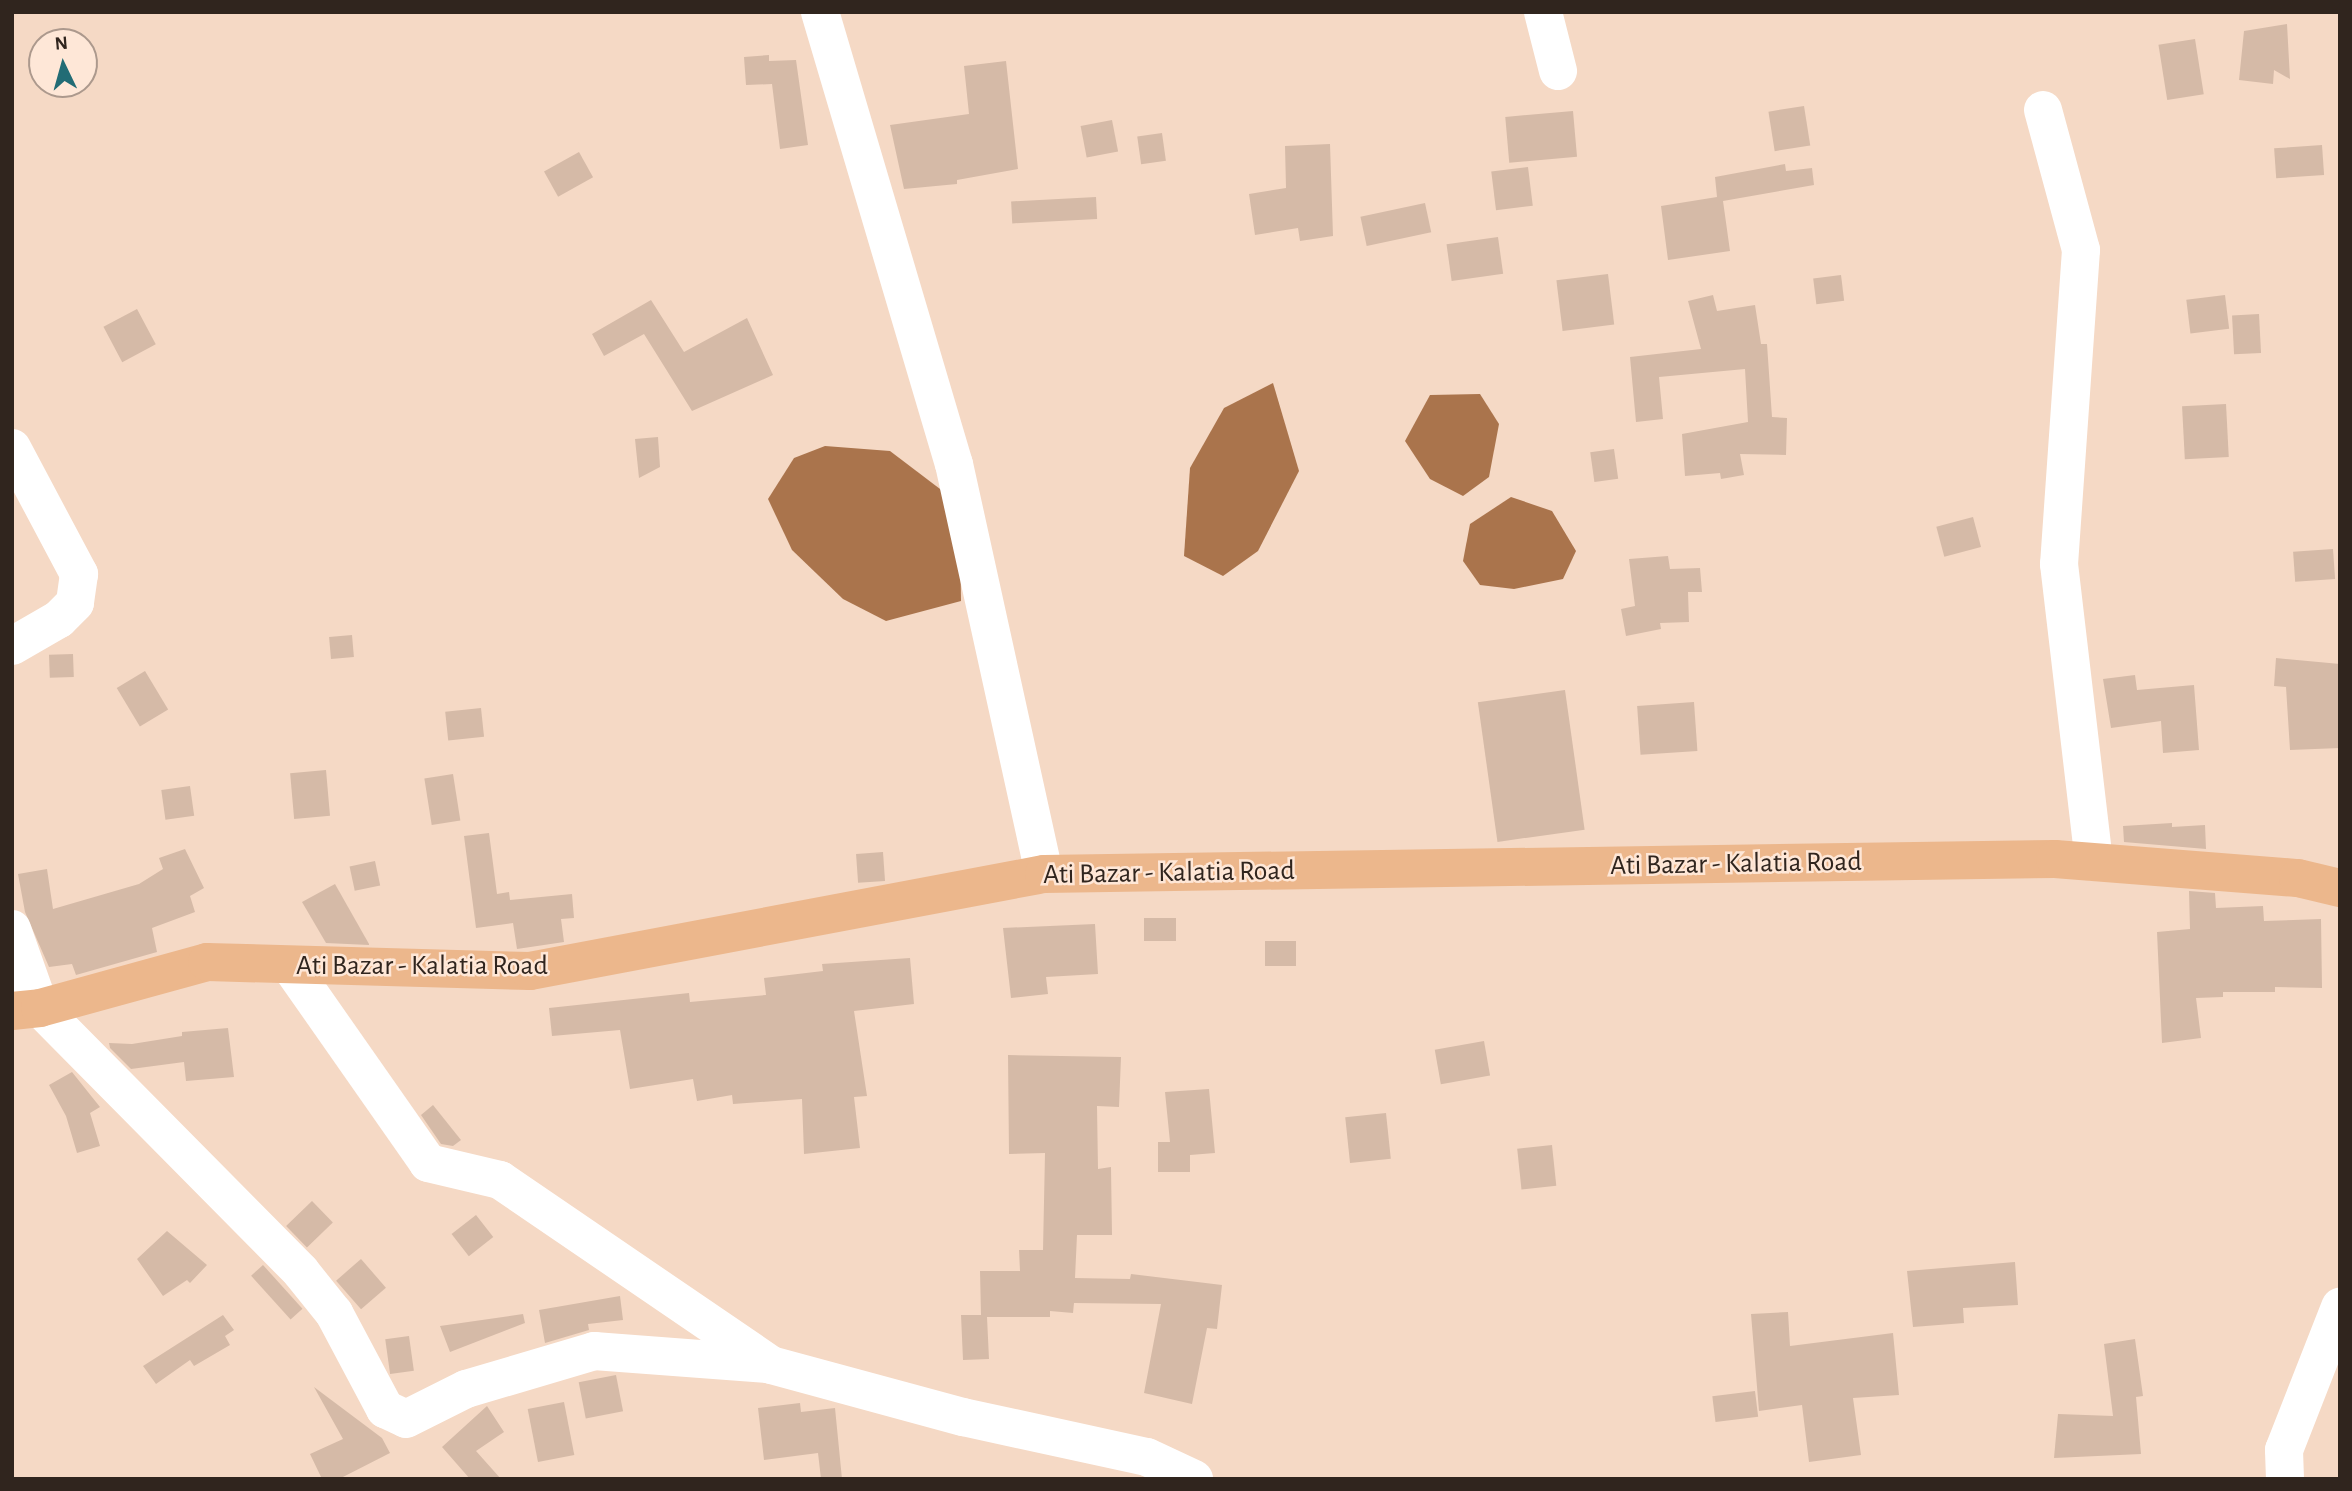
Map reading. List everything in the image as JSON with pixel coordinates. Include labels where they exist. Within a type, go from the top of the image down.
[{"type":"main road","name":"Ati Bazar - Kalatia Road","points":[[26,1010],[207,962],[291,967],[530,971],[1044,874],[2054,859],[2298,878],[2340,888]]},
{"type":"street","points":[[820,12],[954,464],[1044,874]]},
{"type":"street","points":[[1543,12],[1558,71]]},
{"type":"street","points":[[2043,110],[2081,250],[2059,564],[2094,862]]},
{"type":"street","points":[[12,448],[79,574],[75,603],[59,620],[12,646]]},
{"type":"street","points":[[12,929],[26,1010],[301,1272],[334,1313],[385,1409],[406,1419],[466,1389],[594,1351],[771,1365],[963,1417],[1147,1457],[1194,1479]]},
{"type":"street","points":[[291,967],[428,1163],[500,1180],[771,1365]]},
{"type":"street","points":[[2285,1479],[2284,1450],[2340,1307]]},
{"type":"shaded area","points":[[1273,383],[1299,471],[1258,551],[1223,576],[1184,556],[1190,468],[1224,408]]},
{"type":"shaded area","points":[[1480,394],[1499,424],[1489,477],[1463,496],[1430,479],[1405,441],[1430,395]]},
{"type":"shaded area","points":[[825,446],[890,451],[944,492],[960,528],[961,601],[886,621],[843,599],[792,550],[768,499],[794,458]]},
{"type":"shaded area","points":[[1511,497],[1552,511],[1576,551],[1563,579],[1514,589],[1480,585],[1463,561],[1470,524]]},
{"type":"building","points":[[2287,24],[2290,79],[2274,70],[2273,84],[2239,80],[2244,31]]},
{"type":"building","points":[[2195,39],[2204,94],[2167,100],[2158,45]]},
{"type":"building","points":[[769,55],[769,61],[796,60],[808,145],[780,149],[772,84],[746,85],[744,57]]},
{"type":"building","points":[[1006,61],[1018,169],[957,180],[957,184],[904,189],[890,125],[969,114],[964,66]]},
{"type":"building","points":[[1804,106],[1810,146],[1775,151],[1768,112]]},
{"type":"building","points":[[1573,111],[1577,157],[1509,163],[1505,117]]},
{"type":"building","points":[[1112,120],[1118,151],[1087,158],[1081,126]]},
{"type":"building","points":[[1162,133],[1166,161],[1141,164],[1137,136]]},
{"type":"building","points":[[1330,144],[1333,236],[1300,241],[1298,228],[1255,235],[1249,194],[1286,188],[1285,146]]},
{"type":"building","points":[[2322,145],[2324,175],[2276,178],[2274,148]]},
{"type":"building","points":[[579,152],[593,177],[558,197],[544,171]]},
{"type":"building","points":[[1785,164],[1786,171],[1812,168],[1814,185],[1723,201],[1730,251],[1668,260],[1661,206],[1717,197],[1715,177]]},
{"type":"building","points":[[1528,167],[1533,206],[1496,210],[1491,172]]},
{"type":"building","points":[[1096,197],[1097,219],[1012,223],[1011,201]]},
{"type":"building","points":[[1425,203],[1431,232],[1367,246],[1360,217]]},
{"type":"building","points":[[1498,237],[1503,274],[1452,281],[1447,244]]},
{"type":"building","points":[[1608,274],[1614,325],[1563,331],[1556,280]]},
{"type":"building","points":[[1841,275],[1844,301],[1816,304],[1813,278]]},
{"type":"building","points":[[1713,295],[1717,311],[1755,305],[1761,344],[1767,344],[1772,417],[1787,418],[1786,455],[1740,454],[1744,475],[1721,479],[1720,473],[1685,476],[1682,434],[1748,422],[1745,369],[1659,377],[1663,419],[1636,422],[1630,357],[1701,349],[1688,301]]},
{"type":"building","points":[[2225,295],[2229,329],[2190,333],[2186,300]]},
{"type":"building","points":[[651,300],[684,352],[747,318],[773,375],[692,411],[644,334],[604,356],[592,334]]},
{"type":"building","points":[[137,309],[156,344],[122,362],[103,327]]},
{"type":"building","points":[[2259,314],[2261,353],[2234,354],[2232,315]]},
{"type":"building","points":[[2226,404],[2229,457],[2185,459],[2182,406]]},
{"type":"building","points":[[658,437],[660,467],[639,478],[635,439]]},
{"type":"building","points":[[1614,449],[1618,479],[1594,482],[1590,452]]},
{"type":"building","points":[[1973,517],[1981,547],[1944,557],[1936,527]]},
{"type":"building","points":[[2333,549],[2335,579],[2295,582],[2293,552]]},
{"type":"building","points":[[1668,556],[1670,569],[1700,568],[1702,592],[1688,592],[1689,622],[1660,623],[1661,629],[1626,636],[1621,609],[1635,606],[1629,559]]},
{"type":"building","points":[[352,635],[354,657],[331,659],[329,637]]},
{"type":"building","points":[[73,654],[74,677],[50,678],[49,655]]},
{"type":"building","points":[[2276,658],[2340,664],[2340,748],[2290,750],[2286,687],[2274,686]]},
{"type":"building","points":[[145,671],[168,710],[140,727],[117,688]]},
{"type":"building","points":[[2135,675],[2137,690],[2194,685],[2199,750],[2163,753],[2161,721],[2111,728],[2103,679]]},
{"type":"building","points":[[1565,690],[1585,830],[1497,842],[1478,702]]},
{"type":"building","points":[[1694,702],[1697,751],[1641,755],[1637,706]]},
{"type":"building","points":[[481,708],[484,737],[448,741],[445,712]]},
{"type":"building","points":[[326,770],[330,816],[294,819],[290,773]]},
{"type":"building","points":[[453,774],[460,820],[432,825],[424,779]]},
{"type":"building","points":[[190,786],[194,816],[165,820],[161,790]]},
{"type":"building","points":[[2172,823],[2172,827],[2205,825],[2206,849],[2124,842],[2123,826]]},
{"type":"building","points":[[489,833],[497,894],[509,892],[510,900],[572,894],[574,918],[561,919],[564,942],[517,949],[513,923],[476,928],[464,836]]},
{"type":"building","points":[[185,849],[204,888],[190,896],[195,912],[152,928],[157,952],[76,975],[72,964],[49,967],[25,912],[18,874],[47,869],[53,909],[139,884],[163,869],[159,858]]},
{"type":"building","points":[[883,852],[885,881],[858,883],[856,854]]},
{"type":"building","points":[[375,861],[380,885],[355,891],[350,866]]},
{"type":"building","points":[[335,884],[369,945],[326,943],[302,902]]},
{"type":"building","points":[[2189,891],[2215,893],[2216,908],[2263,906],[2264,921],[2321,919],[2322,988],[2275,987],[2275,992],[2223,992],[2223,997],[2196,998],[2201,1038],[2162,1043],[2157,932],[2190,929]]},
{"type":"building","points":[[1144,918],[1176,918],[1176,941],[1144,941]]},
{"type":"building","points":[[1095,924],[1098,974],[1046,977],[1048,994],[1011,998],[1003,928]]},
{"type":"building","points":[[1265,941],[1296,941],[1296,966],[1265,966]]},
{"type":"building","points":[[910,958],[914,1004],[854,1011],[867,1096],[854,1097],[860,1148],[804,1154],[802,1099],[733,1104],[732,1095],[697,1101],[693,1079],[630,1089],[620,1030],[552,1036],[549,1008],[689,993],[690,1002],[766,995],[764,978],[823,971],[822,964]]},
{"type":"building","points":[[228,1028],[234,1077],[186,1081],[184,1062],[131,1069],[110,1048],[109,1043],[132,1044],[182,1036],[182,1032]]},
{"type":"building","points":[[1484,1041],[1490,1075],[1441,1084],[1435,1050]]},
{"type":"building","points":[[1008,1055],[1121,1057],[1119,1107],[1097,1106],[1098,1169],[1111,1167],[1112,1235],[1077,1235],[1075,1278],[1130,1279],[1131,1274],[1222,1285],[1217,1329],[1207,1328],[1192,1404],[1144,1393],[1161,1304],[1074,1303],[1073,1313],[1050,1311],[1050,1317],[987,1317],[989,1359],[963,1360],[961,1315],[981,1315],[980,1271],[1020,1271],[1019,1250],[1043,1250],[1045,1153],[1009,1154]]},
{"type":"building","points":[[72,1072],[100,1107],[90,1113],[100,1146],[77,1153],[66,1116],[49,1085]]},
{"type":"building","points":[[1209,1089],[1215,1153],[1190,1155],[1190,1172],[1158,1172],[1158,1142],[1170,1142],[1165,1092]]},
{"type":"building","points":[[433,1105],[461,1140],[453,1146],[441,1144],[421,1115]]},
{"type":"building","points":[[1386,1113],[1391,1159],[1350,1163],[1345,1117]]},
{"type":"building","points":[[1552,1145],[1556,1186],[1521,1189],[1517,1149]]},
{"type":"building","points":[[312,1201],[333,1223],[307,1248],[286,1226]]},
{"type":"building","points":[[476,1215],[493,1237],[469,1256],[452,1234]]},
{"type":"building","points":[[167,1231],[207,1265],[190,1283],[187,1280],[163,1296],[137,1259]]},
{"type":"building","points":[[361,1259],[386,1288],[361,1309],[336,1281]]},
{"type":"building","points":[[2015,1262],[2018,1305],[1963,1308],[1964,1323],[1913,1327],[1907,1271]]},
{"type":"building","points":[[263,1265],[302,1309],[291,1320],[251,1276]]},
{"type":"building","points":[[620,1296],[623,1320],[588,1324],[589,1330],[545,1343],[539,1310]]},
{"type":"building","points":[[1788,1312],[1790,1346],[1893,1333],[1899,1395],[1853,1398],[1861,1455],[1809,1462],[1802,1405],[1759,1411],[1751,1314]]},
{"type":"building","points":[[523,1314],[525,1323],[450,1352],[440,1326]]},
{"type":"building","points":[[223,1315],[234,1330],[225,1336],[230,1345],[194,1366],[190,1360],[156,1384],[143,1366]]},
{"type":"building","points":[[409,1336],[414,1371],[390,1374],[385,1339]]},
{"type":"building","points":[[2135,1339],[2143,1396],[2136,1397],[2141,1454],[2054,1458],[2058,1414],[2113,1416],[2104,1344]]},
{"type":"building","points":[[616,1375],[623,1411],[586,1419],[579,1382]]},
{"type":"building","points":[[314,1387],[382,1438],[390,1453],[339,1479],[322,1479],[310,1454],[343,1439]]},
{"type":"building","points":[[1755,1391],[1758,1417],[1715,1422],[1712,1396]]},
{"type":"building","points":[[564,1402],[574,1455],[538,1462],[528,1409]]},
{"type":"building","points":[[800,1403],[801,1412],[835,1408],[842,1479],[821,1479],[818,1453],[764,1460],[758,1408]]},
{"type":"building","points":[[487,1406],[504,1432],[476,1451],[501,1479],[470,1479],[442,1447]]}]
